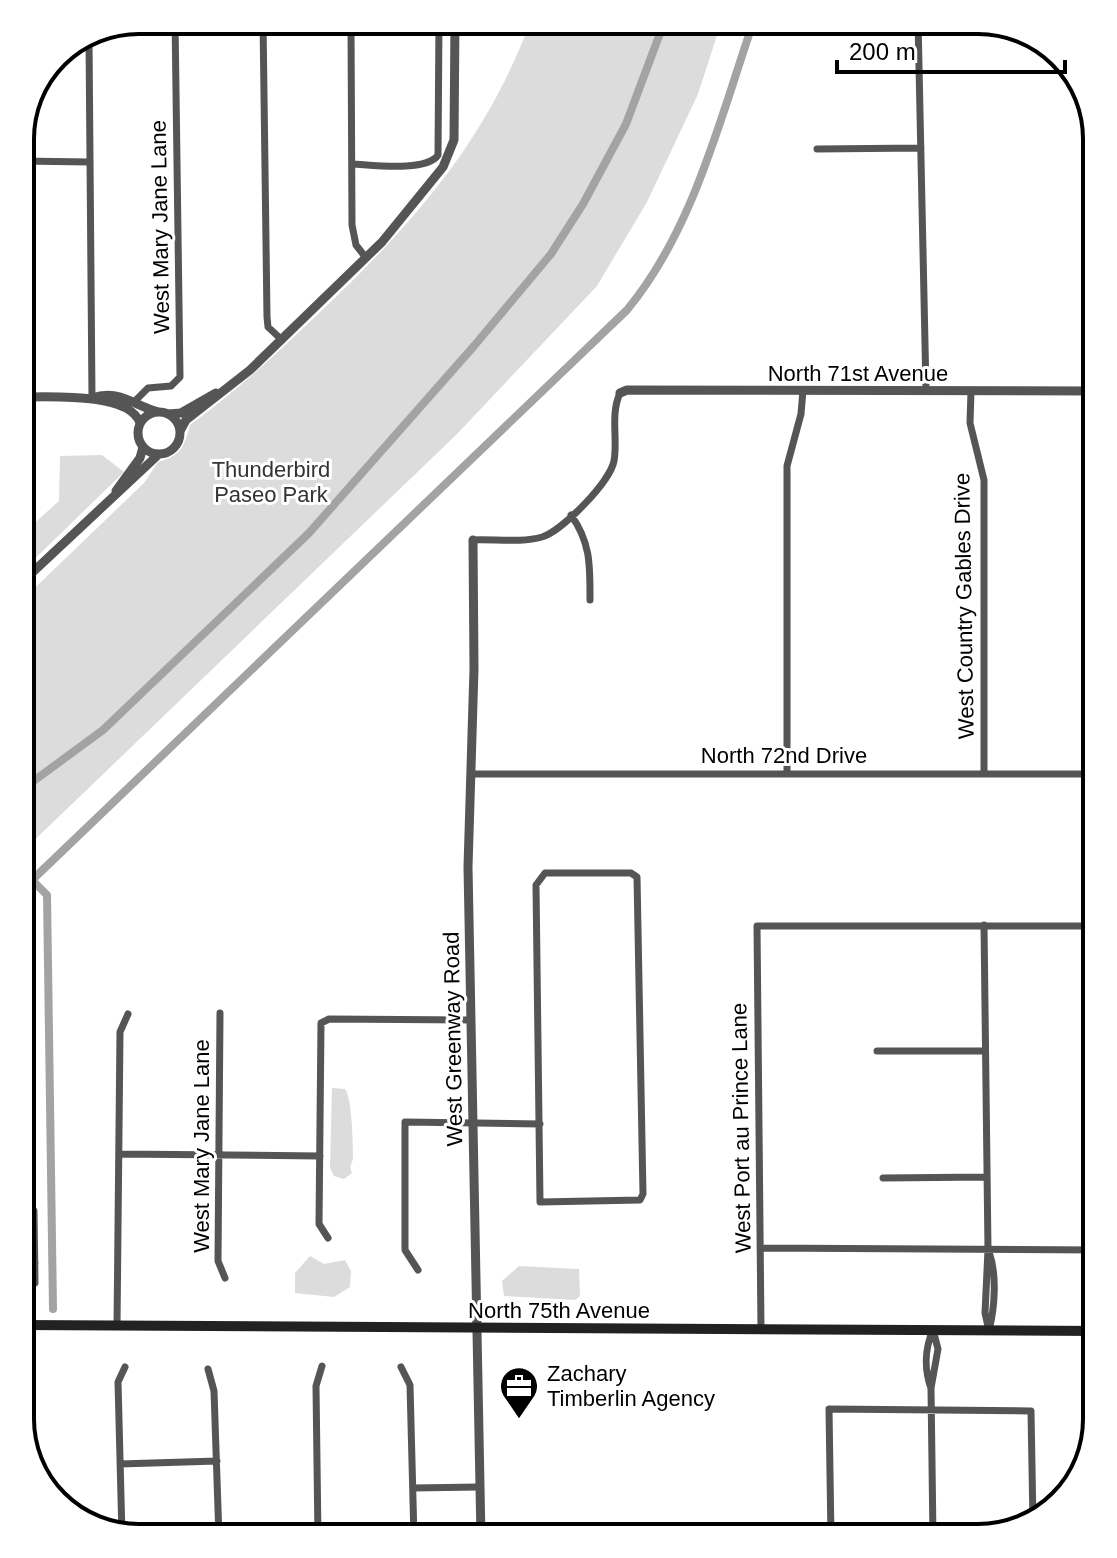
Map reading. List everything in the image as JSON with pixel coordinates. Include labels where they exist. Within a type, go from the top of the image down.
[{"type":"main road","name":"North 75th Avenue","points":[[34,1325],[1083,1331]]},
{"type":"street","name":"West Mary Jane Lane","points":[[135,401],[148,388],[171,386],[180,377],[175,34]]},
{"type":"street","points":[[263,34],[267,317],[268,327],[282,340]]},
{"type":"street","points":[[351,34],[354,238],[366,258]]},
{"type":"street","points":[[353,164],[423,165],[435,161],[440,148],[439,34]]},
{"type":"street","points":[[114,494],[127,487],[159,454],[177,444],[186,420],[282,340],[366,258],[402,221],[448,159],[455,128],[455,34]]},
{"type":"street","points":[[918,34],[926,390]]},
{"type":"street","points":[[89,48],[92,398]]},
{"type":"street","points":[[817,149],[921,148]]},
{"type":"street","points":[[34,161],[89,162]]},
{"type":"street","name":"North 71st Avenue","points":[[620,393],[627,390],[1083,391]]},
{"type":"street","points":[[787,773],[787,466],[801,414],[803,390]]},
{"type":"street","points":[[34,571],[114,494],[140,458],[143,447],[138,435],[140,423],[148,415],[181,413],[223,391]]},
{"type":"street","name":"West Country Gables Drive","points":[[971,391],[970,423],[984,480],[984,774]]},
{"type":"street","points":[[473,540],[541,537],[571,515],[608,477],[613,466],[615,407],[620,393]]},
{"type":"street","points":[[92,398],[105,394],[135,401],[163,413],[180,431]]},
{"type":"street","points":[[34,397],[92,398],[131,410],[140,423]]},
{"type":"street","points":[[143,447],[159,454]]},
{"type":"street","points":[[571,515],[584,534],[590,551],[590,600]]},
{"type":"street","name":"West Greenway Road","points":[[473,540],[472,774],[468,867],[480,1524]]},
{"type":"street","name":"North 72nd Drive","points":[[472,774],[1083,774]]},
{"type":"street","points":[[545,873],[631,873],[637,877],[643,1194],[640,1200],[540,1202],[540,1124],[538,878],[545,873]]},
{"type":"street","points":[[989,1331],[985,1313],[988,1250],[984,925],[1083,926]]},
{"type":"street","name":"West Port au Prince Lane","points":[[761,1330],[757,926],[984,925]]},
{"type":"street","name":"West Mary Jane Lane","points":[[220,1013],[218,1261],[225,1278]]},
{"type":"street","points":[[117,1326],[120,1032],[128,1014]]},
{"type":"street","points":[[328,1238],[319,1224],[321,1023],[329,1019],[471,1020]]},
{"type":"street","points":[[877,1051],[985,1051]]},
{"type":"street","points":[[418,1270],[405,1250],[405,1122],[540,1124]]},
{"type":"street","points":[[119,1154],[320,1156]]},
{"type":"street","points":[[883,1178],[987,1177]]},
{"type":"street","points":[[34,1211],[35,1283]]},
{"type":"street","points":[[760,1248],[1083,1250]]},
{"type":"street","points":[[933,1330],[927,1344],[927,1377],[931,1388],[933,1524]]},
{"type":"street","points":[[318,1524],[316,1386],[322,1366]]},
{"type":"street","points":[[122,1523],[118,1382],[125,1367]]},
{"type":"street","points":[[401,1367],[410,1385],[414,1524]]},
{"type":"street","points":[[208,1369],[214,1391],[219,1524]]},
{"type":"street","points":[[831,1524],[829,1409],[1031,1411],[1033,1509]]},
{"type":"street","points":[[120,1464],[217,1461]]},
{"type":"street","points":[[413,1488],[479,1487]]},
{"type":"green space","name":"Thunderbird Paseo Park","points":[[525,34],[717,34],[698,94],[647,202],[597,286],[456,435],[34,841],[34,589],[144,483],[158,462],[177,453],[190,425],[288,343],[385,247],[415,214],[469,143],[513,64]]},
{"type":"green space","points":[[102,455],[124,472],[34,559],[34,523],[59,501],[60,456]]},
{"type":"green space","points":[[332,1088],[345,1089],[351,1111],[352,1173],[344,1179],[334,1176],[330,1168]]},
{"type":"green space","points":[[310,1256],[324,1264],[345,1260],[351,1271],[350,1287],[334,1297],[295,1293],[295,1273]]},
{"type":"green space","points":[[519,1266],[579,1269],[580,1296],[575,1300],[504,1296],[502,1281]]},
{"type":"waterway","points":[[34,781],[103,730],[309,533],[474,346],[551,254],[583,204],[626,124],[660,34]]},
{"type":"waterway","points":[[34,878],[627,310],[650,278],[688,208],[749,34]]},
{"type":"waterway","points":[[34,882],[47,895],[53,1309]]},
{"type":"place","name":"Zachary Timberlin Agency","points":[[519,1420]]}]
